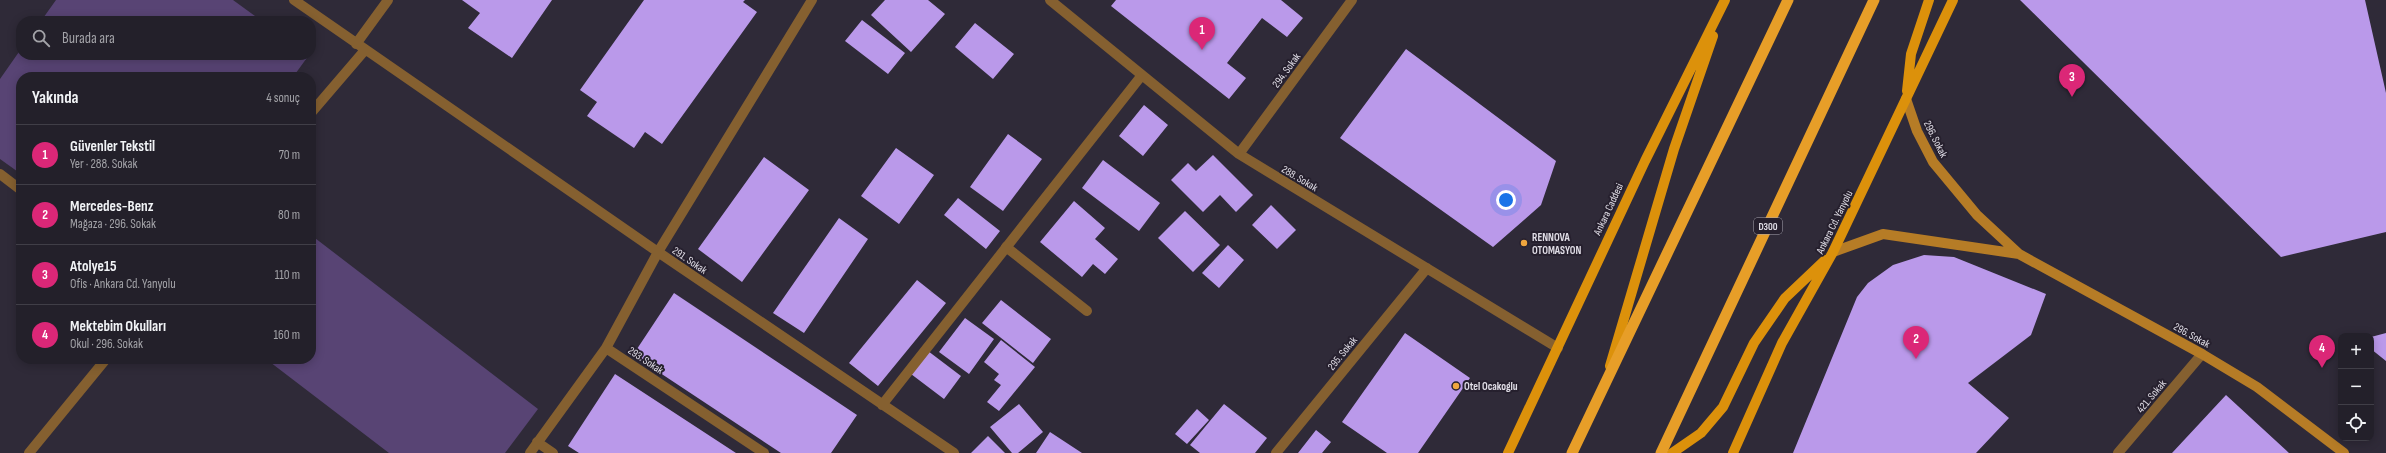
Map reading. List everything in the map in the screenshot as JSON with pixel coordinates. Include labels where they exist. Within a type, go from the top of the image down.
[{"type":"highway","points":[[1572,453],[1788,0]]},
{"type":"highway","name":"D300","points":[[1661,453],[1874,0]]},
{"type":"main road","name":"Ankara Caddesi","points":[[1508,453],[1645,161],[1725,0]]},
{"type":"main road","points":[[1604,385],[1674,150],[1725,0]]},
{"type":"main road","points":[[1906,99],[1911,54],[1929,0]]},
{"type":"main road","name":"Ankara Cd. Yanyolu","points":[[1733,453],[1782,343],[1833,252],[1954,0]]},
{"type":"main road","name":"296. Sokak","points":[[1906,99],[1917,131],[1933,162],[1977,215],[2020,254],[2202,354],[2257,387],[2344,453]]},
{"type":"main road","name":"296. Sokak","points":[[1833,252],[1883,234],[2020,254]]},
{"type":"main road","points":[[1672,453],[1701,433],[1723,407],[1754,343],[1785,298],[1833,252]]},
{"type":"street","points":[[294,0],[658,252],[606,348],[530,453]]},
{"type":"street","points":[[356,44],[388,0]]},
{"type":"street","name":"291. Sokak","points":[[812,0],[658,252],[954,453]]},
{"type":"street","name":"288. Sokak","points":[[1050,0],[1239,154],[1558,348]]},
{"type":"street","name":"294. Sokak","points":[[1239,154],[1352,0]]},
{"type":"street","points":[[316,107],[365,50]]},
{"type":"street","points":[[882,404],[1142,75]]},
{"type":"street","points":[[0,174],[16,186]]},
{"type":"street","points":[[1006,247],[1087,311]]},
{"type":"street","name":"295. Sokak","points":[[1276,453],[1427,268]]},
{"type":"street","name":"293. Sokak","points":[[606,348],[764,453]]},
{"type":"street","name":"421. Sokak","points":[[2118,453],[2202,354]]},
{"type":"street","points":[[29,453],[102,364]]},
{"type":"street","points":[[538,442],[553,453]]},
{"type":"shaded area","points":[[56,0],[233,0],[255,16],[45,16]]},
{"type":"shaded area","points":[[16,56],[16,60],[305,60],[297,72],[16,72],[16,170],[0,159],[0,79]]},
{"type":"shaded area","points":[[316,239],[538,409],[505,453],[389,453],[273,364],[316,364]]},
{"type":"building","points":[[462,0],[552,0],[512,58],[468,28],[480,13]]},
{"type":"building","points":[[644,0],[745,0],[743,2],[757,12],[662,144],[645,132],[634,148],[587,116],[597,102],[580,90]]},
{"type":"building","points":[[885,0],[928,0],[945,14],[911,52],[871,15]]},
{"type":"building","points":[[1116,0],[1281,0],[1303,18],[1287,37],[1262,18],[1227,63],[1246,78],[1229,99],[1111,6]]},
{"type":"building","points":[[2020,0],[2365,0],[2386,93],[2386,232],[2281,257]]},
{"type":"building","points":[[862,20],[905,53],[888,74],[845,41]]},
{"type":"building","points":[[975,23],[1014,54],[993,79],[955,47]]},
{"type":"building","points":[[1406,49],[1556,161],[1541,205],[1493,247],[1340,138]]},
{"type":"building","points":[[1144,105],[1168,125],[1143,156],[1119,136]]},
{"type":"building","points":[[1008,134],[1042,159],[1003,211],[970,187]]},
{"type":"building","points":[[896,148],[934,175],[899,224],[861,196]]},
{"type":"building","points":[[1213,155],[1253,195],[1236,212],[1220,195],[1203,212],[1171,180],[1188,163],[1196,171]]},
{"type":"building","points":[[764,157],[809,190],[742,282],[698,249]]},
{"type":"building","points":[[1103,160],[1160,203],[1139,231],[1082,188]]},
{"type":"building","points":[[958,198],[1000,231],[986,249],[944,215]]},
{"type":"building","points":[[1074,201],[1105,228],[1095,239],[1118,259],[1105,274],[1093,264],[1082,277],[1040,242]]},
{"type":"building","points":[[1271,205],[1296,230],[1277,249],[1252,225]]},
{"type":"building","points":[[1185,211],[1220,245],[1193,272],[1158,238]]},
{"type":"building","points":[[839,218],[868,239],[804,333],[773,313]]},
{"type":"building","points":[[1228,245],[1244,260],[1219,288],[1202,273]]},
{"type":"building","points":[[1924,255],[1954,257],[2046,294],[2031,335],[1968,383],[2009,418],[1976,453],[1793,453],[1857,297],[1868,283],[1893,265]]},
{"type":"building","points":[[917,280],[946,303],[878,386],[849,363]]},
{"type":"building","points":[[674,293],[857,415],[831,453],[781,453],[633,355]]},
{"type":"building","points":[[1001,300],[1051,339],[1033,363],[982,323]]},
{"type":"building","points":[[965,318],[994,339],[969,374],[939,352]]},
{"type":"building","points":[[1405,333],[1470,378],[1418,453],[1387,453],[1342,422]]},
{"type":"building","points":[[2386,333],[2386,361],[2374,351],[2374,336]]},
{"type":"building","points":[[1001,340],[1035,367],[999,411],[987,402],[1001,385],[994,380],[999,374],[984,362]]},
{"type":"building","points":[[928,351],[961,376],[944,399],[911,374]]},
{"type":"building","points":[[615,374],[736,453],[579,453],[568,446]]},
{"type":"building","points":[[2226,395],[2289,453],[2172,453]]},
{"type":"building","points":[[1019,404],[1043,432],[1018,453],[1012,453],[990,427]]},
{"type":"building","points":[[1224,404],[1267,438],[1255,453],[1200,453],[1190,445]]},
{"type":"building","points":[[1197,409],[1209,420],[1187,444],[1175,434]]},
{"type":"building","points":[[1316,430],[1331,442],[1322,453],[1298,453]]},
{"type":"building","points":[[1050,432],[1082,453],[1036,453]]},
{"type":"building","points":[[988,436],[1005,453],[971,453]]},
{"type":"place","name":"Güvenler Tekstil","points":[[1202,50]]},
{"type":"place","name":"Atolye15","points":[[2072,97]]},
{"type":"place","name":"RENNOVA OTOMASYON","points":[[1524,243]]},
{"type":"place","name":"Mercedes-Benz","points":[[1916,359]]},
{"type":"place","name":"Mektebim Okulları","points":[[2322,368]]},
{"type":"place","name":"Otel Ocakoglu","points":[[1456,386]]}]
